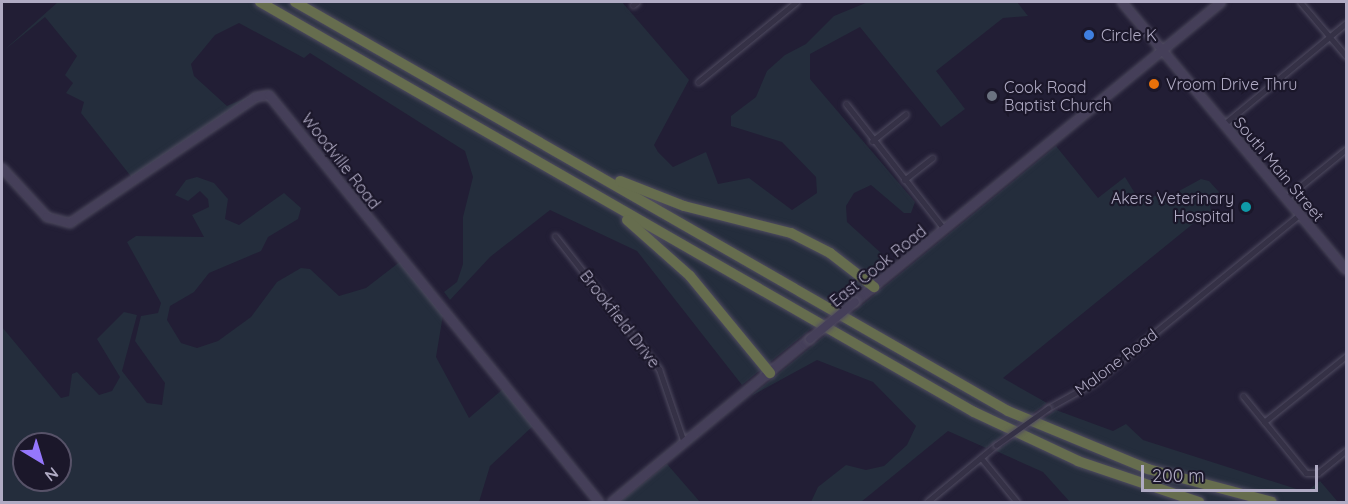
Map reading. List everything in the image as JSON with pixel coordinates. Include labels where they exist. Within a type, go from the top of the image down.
[{"type":"highway","points":[[260,2],[998,425],[1097,469],[1199,502]]},
{"type":"highway","points":[[295,2],[1018,416],[1148,469],[1272,502]]},
{"type":"highway","points":[[503,121],[651,195],[802,238],[874,287]]},
{"type":"highway","points":[[563,176],[672,257],[770,373]]},
{"type":"street","points":[[698,82],[796,2]]},
{"type":"street","name":"South Main Street","points":[[1122,2],[1347,270]]},
{"type":"street","name":"East Cook Road","points":[[612,502],[1221,2]]},
{"type":"street","points":[[1300,2],[1347,56]]},
{"type":"street","points":[[1224,124],[1347,23]]},
{"type":"street","name":"Woodville Road","points":[[2,168],[47,217],[70,223],[256,97],[269,95],[599,502]]},
{"type":"street","points":[[846,104],[872,141],[944,229]]},
{"type":"street","points":[[872,141],[906,114]]},
{"type":"street","points":[[1286,198],[1347,149]]},
{"type":"street","points":[[904,180],[932,158]]},
{"type":"street","name":"Malone Road","points":[[927,502],[996,446],[1048,408],[1093,383],[1299,214]]},
{"type":"street","name":"Brookfield Drive","points":[[555,236],[659,369],[684,443]]},
{"type":"street","points":[[1264,422],[1347,356]]},
{"type":"street","points":[[1243,396],[1306,472],[1318,472],[1347,450]]},
{"type":"street","points":[[981,458],[1017,502]]},
{"type":"shaded area","points":[[58,2],[622,2],[689,80],[654,145],[658,152],[673,167],[706,152],[718,184],[749,178],[792,210],[817,193],[816,177],[782,142],[731,126],[731,116],[756,97],[767,71],[785,55],[806,44],[834,16],[868,2],[1017,2],[1028,16],[1003,18],[936,71],[965,109],[941,127],[860,27],[810,54],[810,79],[915,202],[911,213],[904,213],[871,185],[854,193],[846,206],[847,222],[892,263],[742,385],[637,251],[550,210],[490,257],[450,300],[444,292],[457,282],[463,264],[463,217],[473,177],[465,151],[310,53],[304,58],[239,23],[215,35],[191,64],[194,76],[227,106],[255,94],[133,179],[81,113],[84,102],[66,93],[73,83],[65,75],[77,56],[45,17],[2,52]]},
{"type":"shaded area","points":[[1056,146],[1098,198],[1125,177],[1136,195],[1168,197],[1201,179],[1209,181],[1219,192],[1210,206],[1213,219],[1205,214],[1003,378],[1047,403],[986,448],[948,431],[861,502],[811,502],[818,487],[846,465],[866,470],[884,466],[907,445],[916,426],[873,382],[817,360],[751,396]]},
{"type":"shaded area","points":[[197,177],[214,183],[228,199],[225,219],[239,225],[284,193],[301,208],[298,219],[268,237],[261,251],[209,273],[194,292],[170,306],[167,320],[181,343],[197,348],[218,341],[251,317],[277,282],[301,268],[310,269],[339,296],[366,288],[401,261],[443,315],[436,357],[469,418],[503,389],[533,426],[490,466],[479,502],[2,502],[2,327],[61,398],[69,396],[72,374],[77,372],[99,395],[112,391],[120,377],[97,339],[124,312],[137,315],[122,371],[147,403],[162,405],[165,383],[135,341],[141,316],[158,313],[161,303],[127,242],[136,236],[204,237],[192,215],[209,207],[208,199],[200,191],[188,201],[175,195],[186,180]]},
{"type":"shaded area","points":[[1056,410],[1113,431],[1126,424],[1143,440],[1306,492],[1320,481],[1338,502],[1070,502],[1043,472],[996,451]]},
{"type":"shaded area","points":[[667,464],[700,502],[620,502]]},
{"type":"place","name":"Circle K","points":[[1089,35]]},
{"type":"place","name":"Vroom Drive Thru","points":[[1154,84]]},
{"type":"place","name":"Cook Road Baptist Church","points":[[992,96]]},
{"type":"place","name":"Akers Veterinary Hospital","points":[[1246,207]]}]
